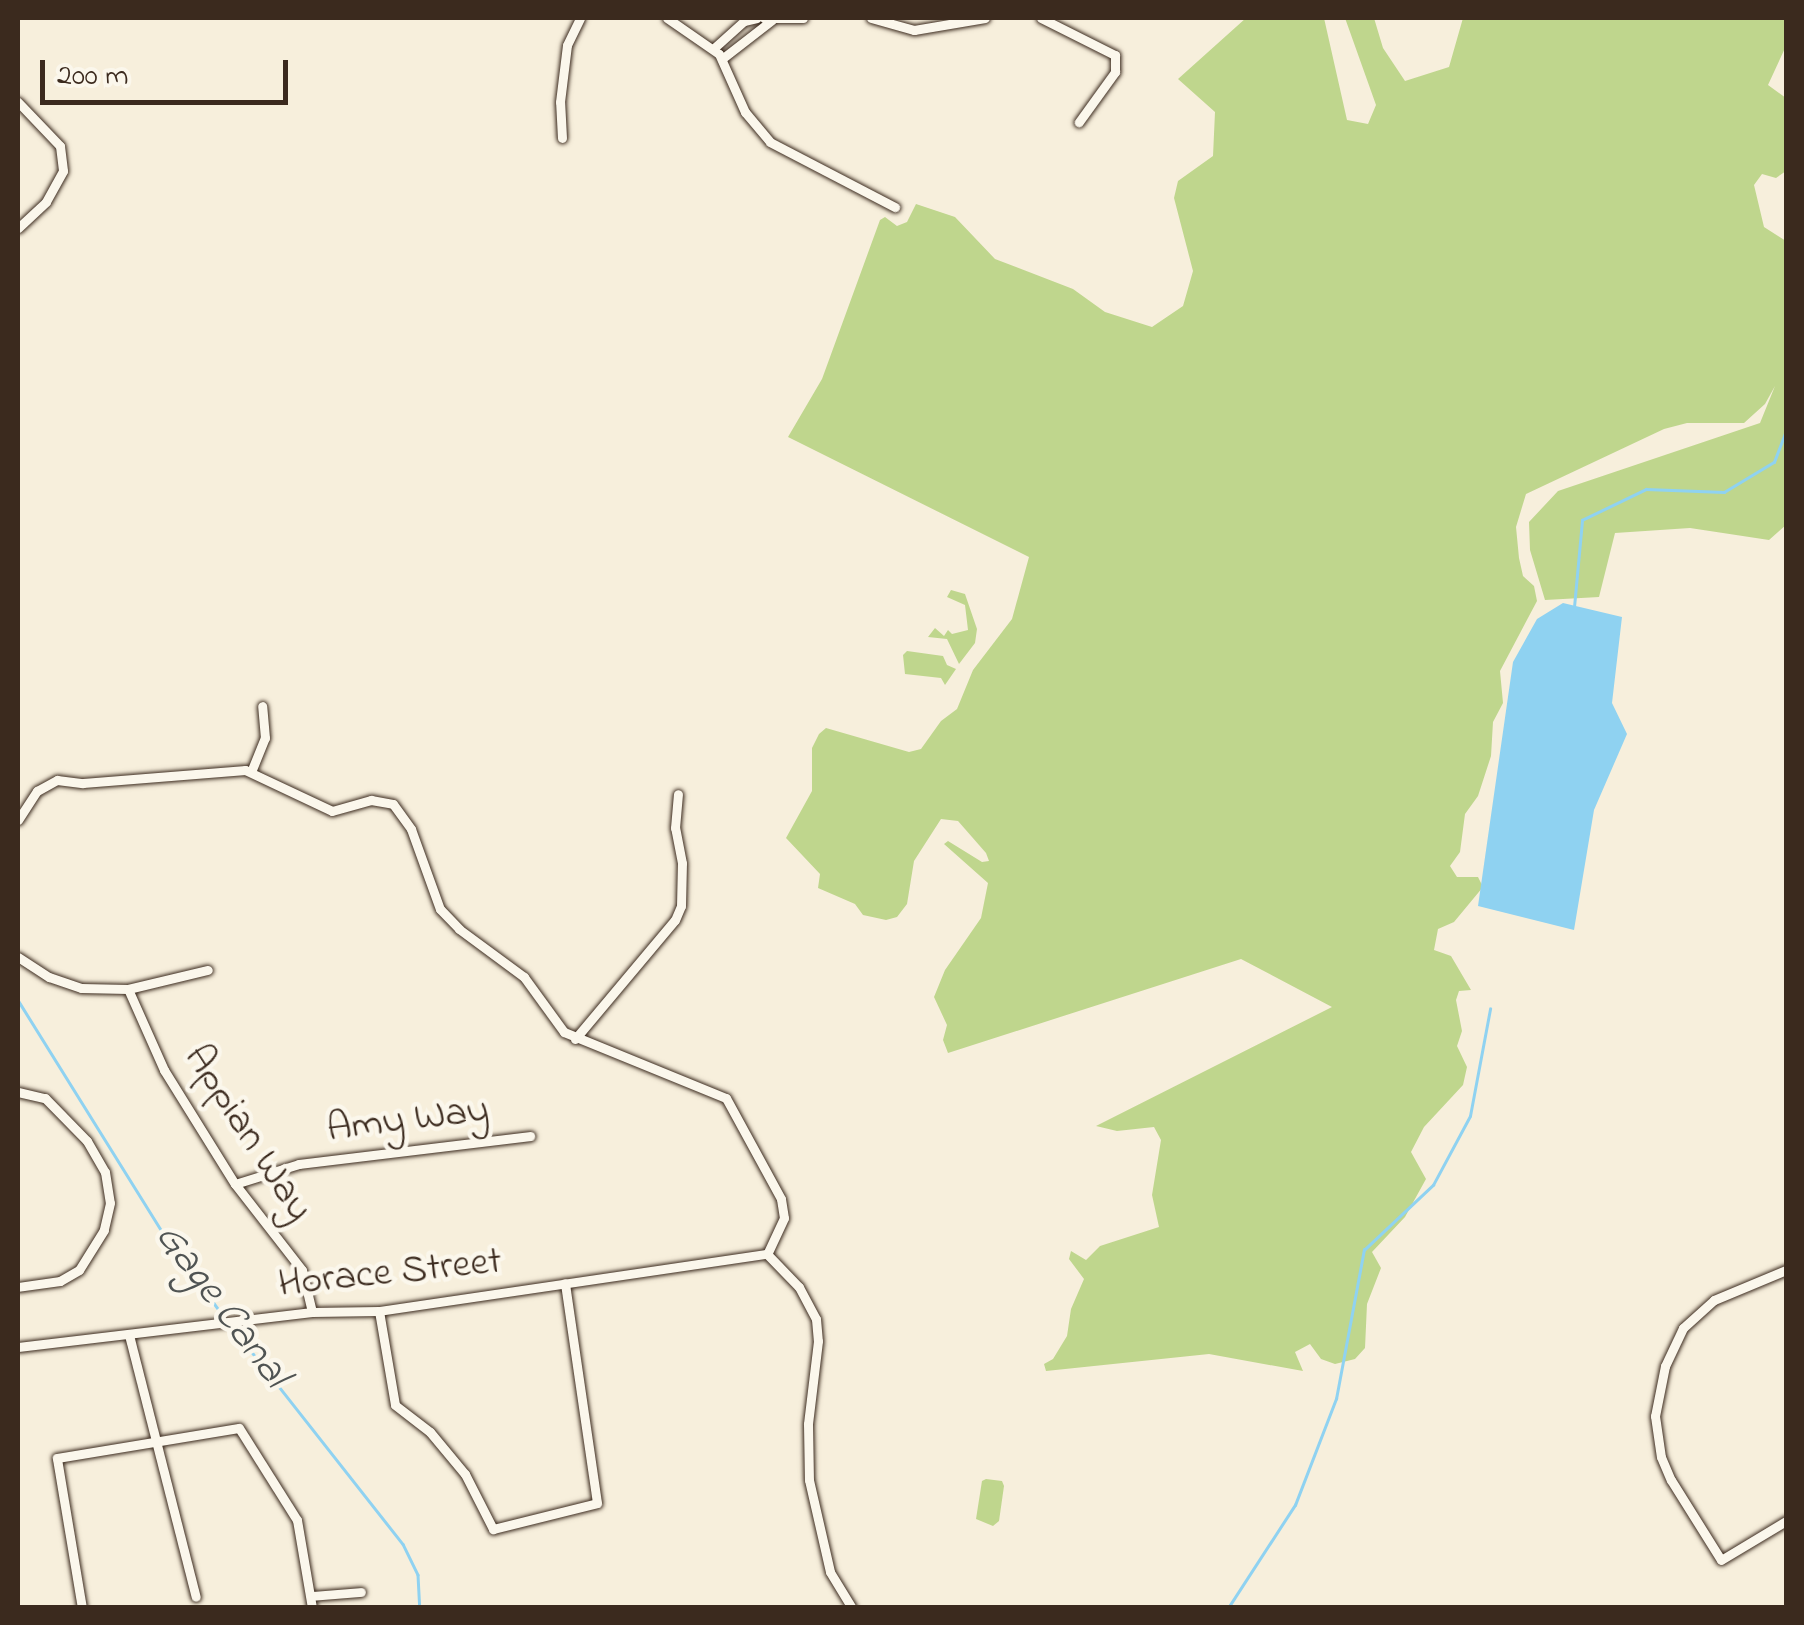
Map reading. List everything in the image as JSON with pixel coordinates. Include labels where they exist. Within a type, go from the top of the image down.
[{"type":"street","points":[[562,138],[560,102],[567,45],[580,18]]},
{"type":"street","points":[[667,18],[714,48],[745,112],[770,142],[896,207]]},
{"type":"street","points":[[714,48],[734,28],[765,18],[803,18]]},
{"type":"street","points":[[722,58],[765,18]]},
{"type":"street","points":[[871,18],[914,30],[985,18]]},
{"type":"street","points":[[1041,18],[1115,56],[1115,72],[1079,122]]},
{"type":"street","points":[[18,102],[60,146],[63,172],[46,202],[18,228]]},
{"type":"street","points":[[251,772],[266,738],[262,706]]},
{"type":"street","points":[[18,820],[37,791],[57,780],[83,783],[251,772],[332,812],[372,800],[392,804],[411,828],[440,908],[460,930],[524,977],[556,1024],[575,1039],[726,1098],[781,1200],[784,1218],[768,1254],[779,1261],[816,1319],[818,1341],[808,1424],[808,1480],[830,1572],[852,1608]]},
{"type":"street","points":[[575,1039],[674,920],[681,906],[682,864],[675,814],[678,794]]},
{"type":"street","points":[[18,957],[49,978],[81,988],[128,989],[208,970]]},
{"type":"street","name":"Appian Way","points":[[128,989],[164,1070],[235,1184],[302,1270],[312,1312]]},
{"type":"street","points":[[18,1092],[45,1098],[87,1141],[104,1172],[110,1203],[104,1230],[79,1270],[60,1281],[18,1287]]},
{"type":"street","name":"Amy Way","points":[[235,1184],[299,1164],[530,1136]]},
{"type":"street","points":[[776,1243],[784,1256],[779,1261]]},
{"type":"street","name":"Horace Street","points":[[18,1347],[312,1312],[379,1311],[768,1254]]},
{"type":"street","points":[[1786,1270],[1728,1292],[1696,1314],[1673,1346],[1658,1396],[1656,1434],[1661,1457],[1722,1560],[1786,1521]]},
{"type":"street","points":[[379,1311],[395,1405],[430,1432],[466,1474],[493,1529],[598,1503],[565,1283]]},
{"type":"street","points":[[130,1335],[196,1597]]},
{"type":"street","points":[[82,1608],[56,1458],[239,1428],[296,1520],[312,1608]]},
{"type":"street","points":[[311,1596],[361,1592]]},
{"type":"green space","points":[[1246,18],[1324,18],[1347,120],[1368,124],[1376,105],[1345,18],[1374,18],[1383,48],[1405,81],[1449,67],[1463,18],[1786,18],[1786,46],[1768,85],[1786,98],[1786,171],[1776,178],[1762,174],[1754,185],[1764,227],[1786,241],[1786,525],[1769,540],[1690,528],[1615,533],[1599,597],[1545,600],[1530,550],[1529,522],[1558,491],[1760,423],[1775,386],[1765,404],[1744,423],[1687,423],[1664,429],[1526,494],[1516,527],[1519,558],[1523,576],[1534,586],[1537,601],[1500,671],[1503,703],[1493,722],[1491,756],[1478,796],[1465,814],[1460,852],[1450,866],[1457,877],[1478,877],[1483,887],[1454,922],[1438,929],[1434,950],[1451,956],[1471,990],[1459,991],[1456,1000],[1462,1031],[1457,1046],[1467,1067],[1463,1085],[1424,1127],[1411,1152],[1426,1179],[1405,1217],[1372,1252],[1381,1268],[1367,1304],[1365,1348],[1355,1359],[1335,1364],[1321,1359],[1310,1344],[1295,1352],[1303,1371],[1209,1354],[1046,1371],[1044,1364],[1053,1359],[1067,1336],[1071,1309],[1084,1279],[1069,1259],[1071,1251],[1086,1260],[1100,1246],[1159,1227],[1152,1195],[1161,1140],[1154,1127],[1117,1131],[1096,1126],[1332,1007],[1241,959],[948,1053],[943,1040],[947,1025],[934,997],[945,970],[981,918],[988,883],[944,844],[948,841],[982,862],[989,861],[986,853],[958,821],[941,819],[914,861],[907,904],[897,917],[886,920],[863,915],[855,904],[818,888],[820,874],[786,838],[812,791],[812,748],[826,728],[909,752],[921,749],[941,721],[957,709],[973,670],[1012,619],[1029,557],[788,437],[822,379],[880,220],[885,217],[897,226],[907,222],[916,204],[955,217],[995,259],[1073,289],[1105,312],[1152,327],[1183,306],[1193,271],[1174,198],[1178,181],[1213,156],[1215,112],[1178,79]]},
{"type":"green space","points":[[951,590],[965,594],[977,629],[975,643],[959,664],[947,639],[928,637],[935,628],[944,636],[948,630],[952,634],[968,630],[965,605],[947,597]]},
{"type":"green space","points":[[907,651],[943,656],[947,665],[956,669],[945,685],[941,678],[905,674],[903,655]]},
{"type":"green space","points":[[982,1481],[1002,1481],[1004,1486],[999,1521],[993,1526],[976,1519]]},
{"type":"water","points":[[1563,603],[1622,617],[1612,703],[1627,734],[1594,810],[1574,930],[1478,906],[1513,662],[1537,619]]},
{"type":"waterway","points":[[1574,607],[1582,520],[1646,489],[1724,492],[1774,462],[1786,431]]},
{"type":"waterway","name":"Gage Canal","points":[[18,1000],[162,1231],[224,1317]]},
{"type":"waterway","points":[[1228,1608],[1295,1505],[1336,1399],[1364,1250],[1433,1185],[1470,1116],[1490,1009]]},
{"type":"waterway","name":"Gage Canal","points":[[229,1323],[403,1544],[418,1575],[420,1608]]}]
